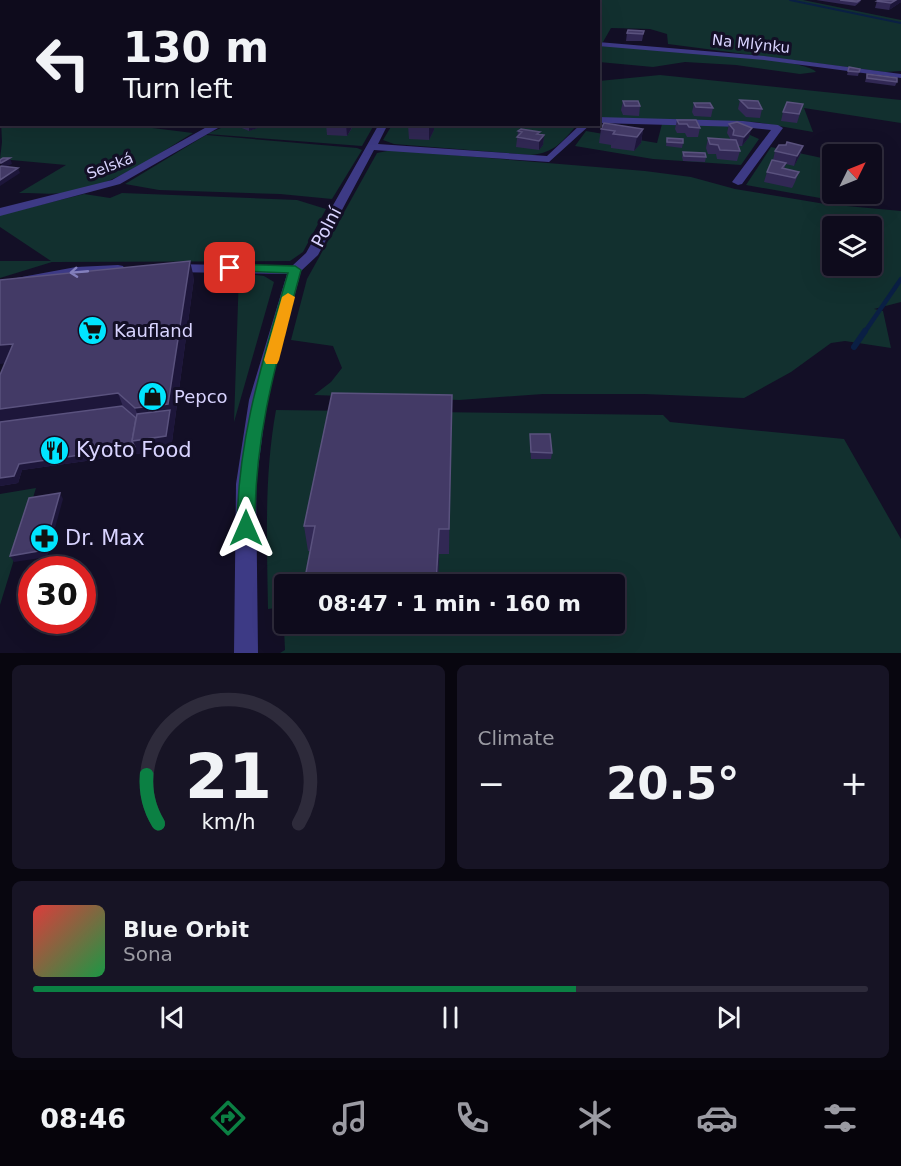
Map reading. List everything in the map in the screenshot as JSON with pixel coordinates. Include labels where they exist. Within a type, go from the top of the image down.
[{"type":"street","points":[[243,0],[255,0]]},
{"type":"street","name":"Na Mlýnku","points":[[600,44],[764,58],[901,76]]},
{"type":"street","points":[[600,120],[743,124],[778,128],[738,182]]},
{"type":"street","name":"Selská","points":[[0,212],[109,185],[141,170],[197,135],[217,126]]},
{"type":"street","name":"Polní","points":[[246,653],[246,484],[258,400],[295,270],[310,255],[383,126]]},
{"type":"street","points":[[371,147],[549,159],[585,126]]},
{"type":"street","points":[[0,285],[76,271],[130,269]]},
{"type":"street","points":[[163,269],[295,270]]},
{"type":"green space","points":[[600,0],[803,0],[901,20],[901,71],[885,72],[668,44],[667,34],[650,29],[611,28],[603,42],[600,42]]},
{"type":"green space","points":[[600,45],[750,57],[805,67],[816,72],[800,74],[736,65],[685,62],[653,67],[600,62]]},
{"type":"green space","points":[[660,75],[901,100],[901,123],[804,108],[813,132],[756,122],[600,118],[600,81]]},
{"type":"green space","points":[[662,124],[730,126],[759,139],[741,165],[653,159],[575,146],[586,131],[657,143]]},
{"type":"green space","points":[[1,126],[136,126],[193,133],[150,160],[104,183],[52,194],[19,193],[66,165],[0,159]]},
{"type":"green space","points":[[226,126],[373,126],[362,146],[207,134]]},
{"type":"green space","points":[[391,126],[576,126],[552,149],[531,155],[394,144],[383,140]]},
{"type":"green space","points":[[206,135],[362,150],[332,199],[280,194],[159,190],[125,184]]},
{"type":"green space","points":[[771,147],[822,158],[822,198],[746,185]]},
{"type":"green space","points":[[392,150],[645,171],[691,177],[735,189],[822,204],[901,211],[901,302],[874,309],[883,311],[891,348],[845,341],[831,343],[791,372],[744,398],[644,394],[543,394],[459,400],[314,395],[331,382],[342,368],[333,346],[291,340],[307,279],[377,153]]},
{"type":"green space","points":[[122,193],[297,200],[326,209],[303,252],[290,261],[52,262],[0,278],[0,261],[51,261],[0,227],[0,215],[84,194],[110,198]]},
{"type":"green space","points":[[239,273],[264,276],[274,282],[234,422]]},
{"type":"green space","points":[[276,410],[663,415],[670,422],[844,439],[901,539],[901,653],[280,653],[285,650],[284,634],[625,634],[625,574],[274,574],[274,608],[268,609],[267,509]]},
{"type":"green space","points":[[36,488],[0,605],[0,494]]},
{"type":"building","points":[[896,0],[891,3],[877,1]]},
{"type":"building","points":[[628,30],[644,31],[643,34],[627,33]]},
{"type":"building","points":[[849,67],[860,69],[859,72],[848,71]]},
{"type":"building","points":[[867,74],[897,78],[897,82],[867,78]]},
{"type":"building","points":[[740,100],[758,101],[762,109],[748,108]]},
{"type":"building","points":[[623,101],[638,101],[640,106],[625,106]]},
{"type":"building","points":[[787,102],[803,104],[799,114],[783,112]]},
{"type":"building","points":[[694,103],[710,103],[713,108],[696,107]]},
{"type":"building","points":[[677,120],[696,120],[700,128],[679,124]]},
{"type":"building","points":[[737,122],[752,128],[744,137],[733,135],[734,130],[729,124]]},
{"type":"building","points":[[604,123],[643,129],[637,137],[613,134],[615,131],[601,129]]},
{"type":"building","points":[[521,129],[540,132],[537,134],[544,135],[539,141],[517,137],[522,132],[518,131]]},
{"type":"building","points":[[667,138],[683,139],[683,143],[667,142]]},
{"type":"building","points":[[708,138],[736,140],[740,151],[720,150],[718,145],[710,144]]},
{"type":"building","points":[[787,142],[803,146],[797,156],[775,151],[779,145],[786,145]]},
{"type":"building","points":[[683,152],[705,153],[706,157],[684,156]]},
{"type":"building","points":[[772,160],[786,163],[782,168],[799,172],[795,178],[767,172]]},
{"type":"building","points":[[1,166],[18,168],[0,180]]},
{"type":"building","name":"Kaufland","points":[[190,261],[168,404],[135,408],[118,393],[0,409],[0,375],[13,344],[0,345],[0,280]]},
{"type":"building","points":[[332,393],[452,395],[449,529],[439,529],[437,574],[306,574],[315,526],[304,526]]},
{"type":"building","points":[[122,406],[136,418],[132,441],[135,447],[19,464],[14,476],[0,478],[0,422]]},
{"type":"building","points":[[170,410],[166,436],[132,441],[137,414]]},
{"type":"building","points":[[530,434],[550,434],[552,453],[531,452]]},
{"type":"building","points":[[60,493],[44,550],[10,556],[29,498]]},
{"type":"waterway","points":[[790,0],[901,23]]},
{"type":"waterway","points":[[864,333],[901,279]]},
{"type":"waterway","points":[[854,347],[865,331]]},
{"type":"slow traffic","points":[[272,360],[288,297]]},
{"type":"place","name":"Kaufland","points":[[93,330]]},
{"type":"place","name":"Pepco","points":[[153,396]]},
{"type":"place","name":"Kyoto Food","points":[[55,450]]},
{"type":"place","name":"Dr. Max","points":[[44,538]]},
{"type":"route","points":[[230,268],[295,270],[272,359],[258,400],[246,484],[246,528]]}]
